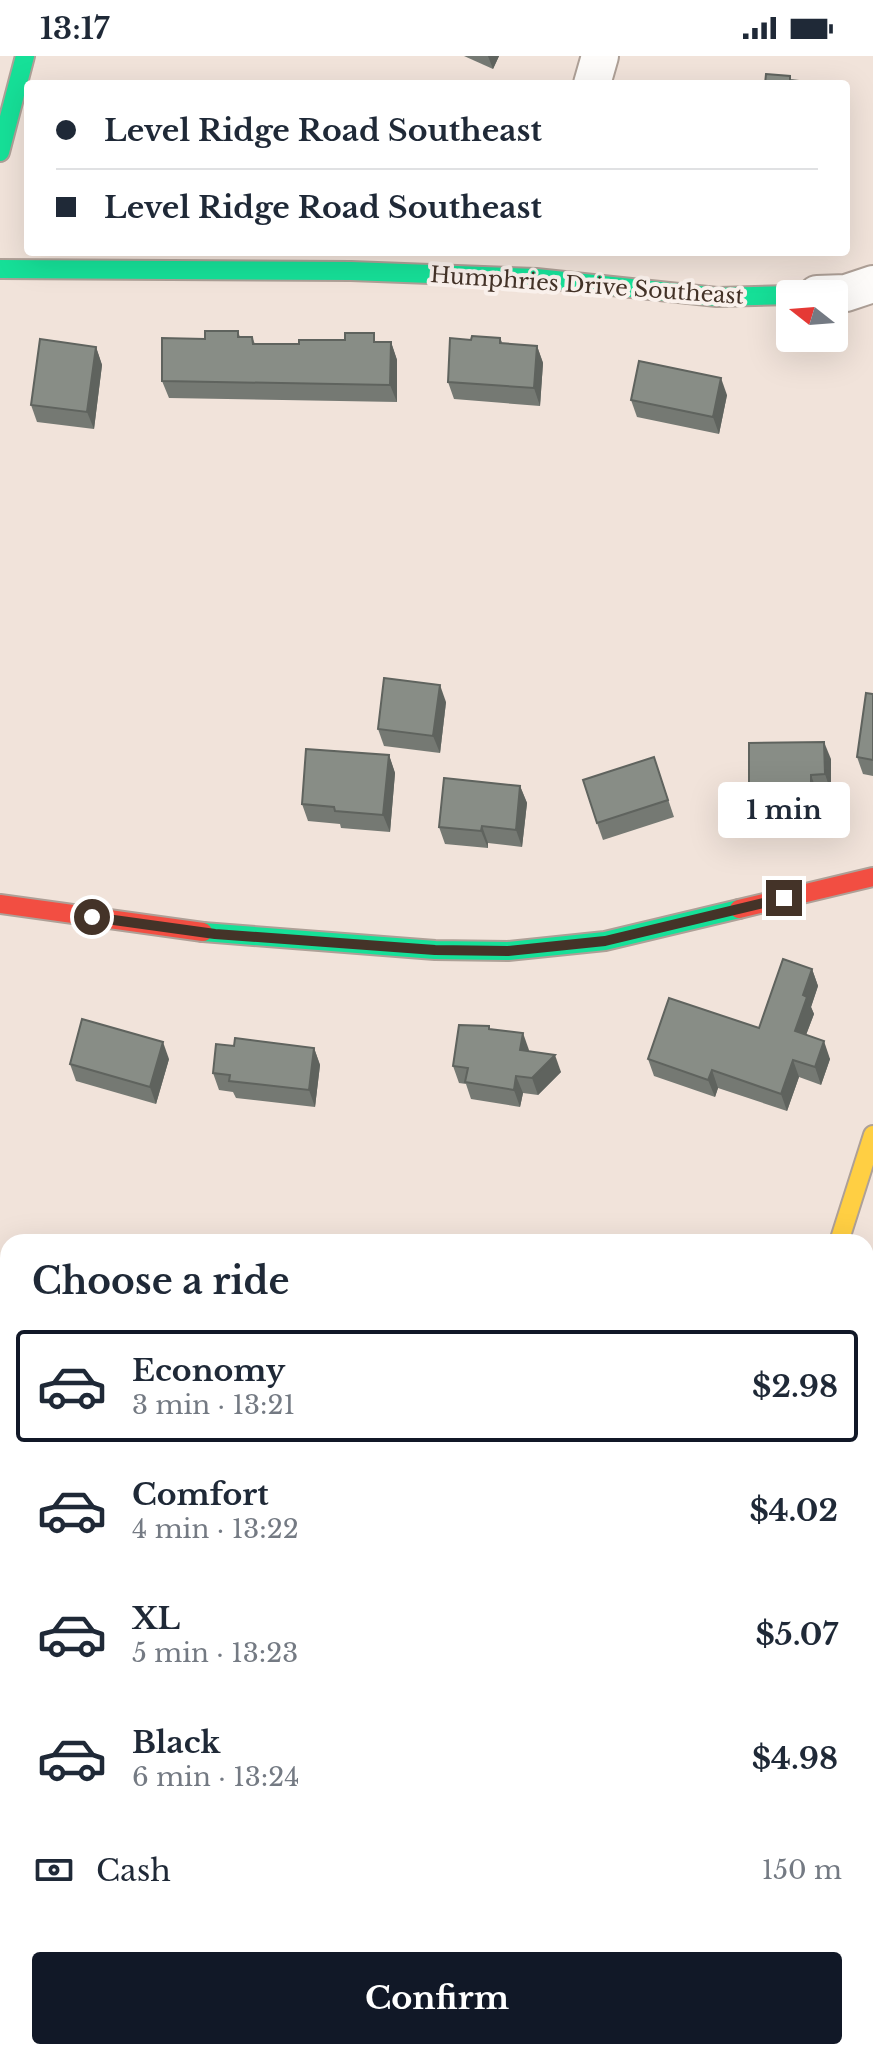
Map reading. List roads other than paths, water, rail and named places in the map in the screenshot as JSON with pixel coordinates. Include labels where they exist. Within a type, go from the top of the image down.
[{"type":"street","points":[[0,152],[25,56]]},
{"type":"street","points":[[593,80],[600,56]]},
{"type":"street","name":"Humphries Drive Southeast","points":[[0,269],[351,271],[540,265],[717,297],[776,295]]},
{"type":"street","points":[[848,292],[873,284]]},
{"type":"street","points":[[0,904],[215,934],[435,950],[508,951],[605,941],[873,877]]},
{"type":"street","points":[[842,1234],[873,1135]]}]
